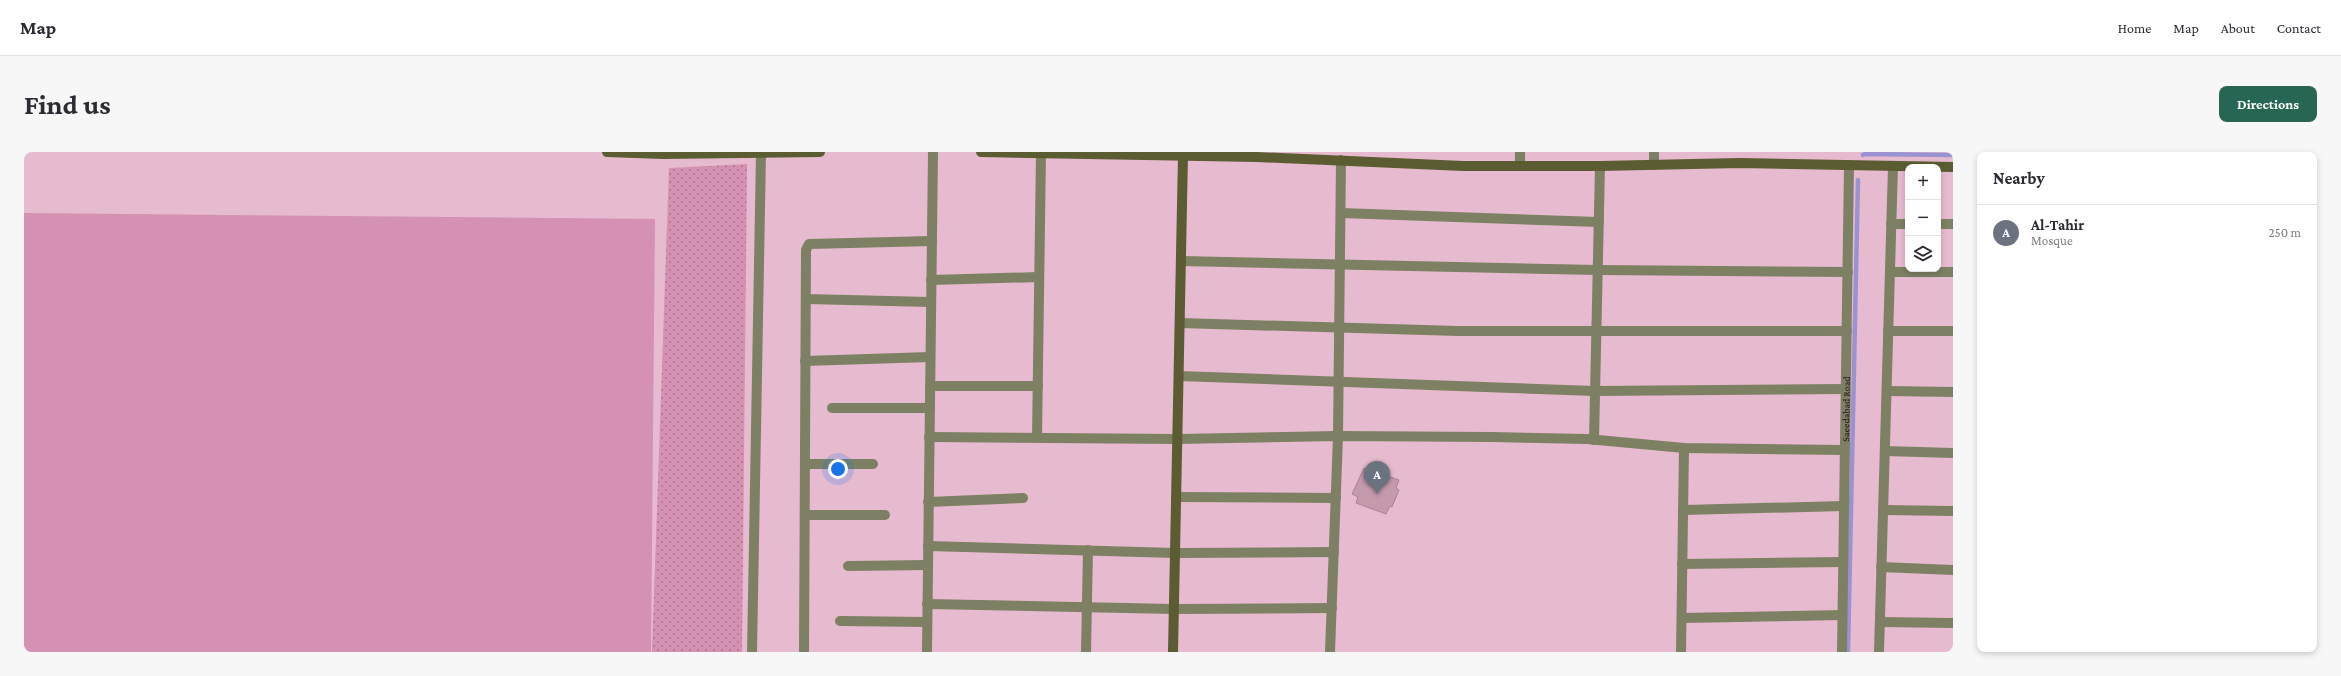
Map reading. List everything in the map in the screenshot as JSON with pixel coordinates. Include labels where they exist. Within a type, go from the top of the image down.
[{"type":"street","points":[[606,152],[663,154],[820,152]]},
{"type":"street","points":[[927,652],[933,152]]},
{"type":"street","points":[[981,152],[1183,155],[1226,154],[1341,160],[1520,166],[1740,163],[1953,167]]},
{"type":"street","points":[[1037,438],[1041,152]]},
{"type":"street","points":[[1520,152],[1520,166]]},
{"type":"street","points":[[1654,152],[1654,165]]},
{"type":"street","points":[[752,652],[761,153]]},
{"type":"street","points":[[1173,652],[1183,155]]},
{"type":"street","points":[[1330,652],[1338,436],[1341,160]]},
{"type":"street","name":"Saeedabad Road","points":[[1842,652],[1845,389],[1850,165]]},
{"type":"street","points":[[1594,440],[1600,166]]},
{"type":"street","points":[[1879,652],[1893,166]]},
{"type":"street","points":[[1341,213],[1599,222]]},
{"type":"street","points":[[1891,224],[1905,224]]},
{"type":"street","points":[[1941,224],[1953,224]]},
{"type":"street","points":[[804,652],[806,250],[809,244],[932,240]]},
{"type":"street","points":[[1181,261],[1598,270],[1848,272]]},
{"type":"street","points":[[1890,272],[1953,272]]},
{"type":"street","points":[[931,280],[1039,277]]},
{"type":"street","points":[[806,299],[931,302]]},
{"type":"street","points":[[1180,323],[1458,331],[1847,331]]},
{"type":"street","points":[[1888,331],[1953,331]]},
{"type":"street","points":[[805,361],[930,357]]},
{"type":"street","points":[[1179,376],[1594,391],[1845,389]]},
{"type":"street","points":[[930,386],[1038,386]]},
{"type":"street","points":[[1887,391],[1953,392]]},
{"type":"street","points":[[832,408],[930,408]]},
{"type":"street","points":[[929,437],[1177,439],[1338,436],[1594,440],[1684,448],[1844,450]]},
{"type":"street","points":[[1681,652],[1684,448]]},
{"type":"street","points":[[1885,451],[1953,453]]},
{"type":"street","points":[[805,464],[873,464]]},
{"type":"street","points":[[1176,497],[1336,498]]},
{"type":"street","points":[[928,502],[1023,498]]},
{"type":"street","points":[[1683,510],[1844,506]]},
{"type":"street","points":[[1883,510],[1953,511]]},
{"type":"street","points":[[805,515],[885,515]]},
{"type":"street","points":[[928,546],[1175,553],[1334,552]]},
{"type":"street","points":[[1086,652],[1088,550]]},
{"type":"street","points":[[1682,564],[1843,562]]},
{"type":"street","points":[[848,566],[928,565]]},
{"type":"street","points":[[1881,567],[1953,570]]},
{"type":"street","points":[[927,604],[1174,609],[1332,608]]},
{"type":"street","points":[[1682,618],[1842,615]]},
{"type":"street","points":[[840,621],[927,622]]},
{"type":"street","points":[[1880,622],[1953,623]]},
{"type":"shaded area","points":[[747,164],[742,652],[652,652],[669,168]]},
{"type":"shaded area","points":[[24,213],[655,219],[651,652],[24,652]]},
{"type":"building","points":[[1364,468],[1399,480],[1396,488],[1399,490],[1392,507],[1390,506],[1386,514],[1356,503],[1358,497],[1352,494]]},
{"type":"waterway","points":[[1863,155],[1953,155]]},
{"type":"waterway","points":[[1848,652],[1858,180]]},
{"type":"place","name":"Al-Tahir","points":[[1377,494]]}]
